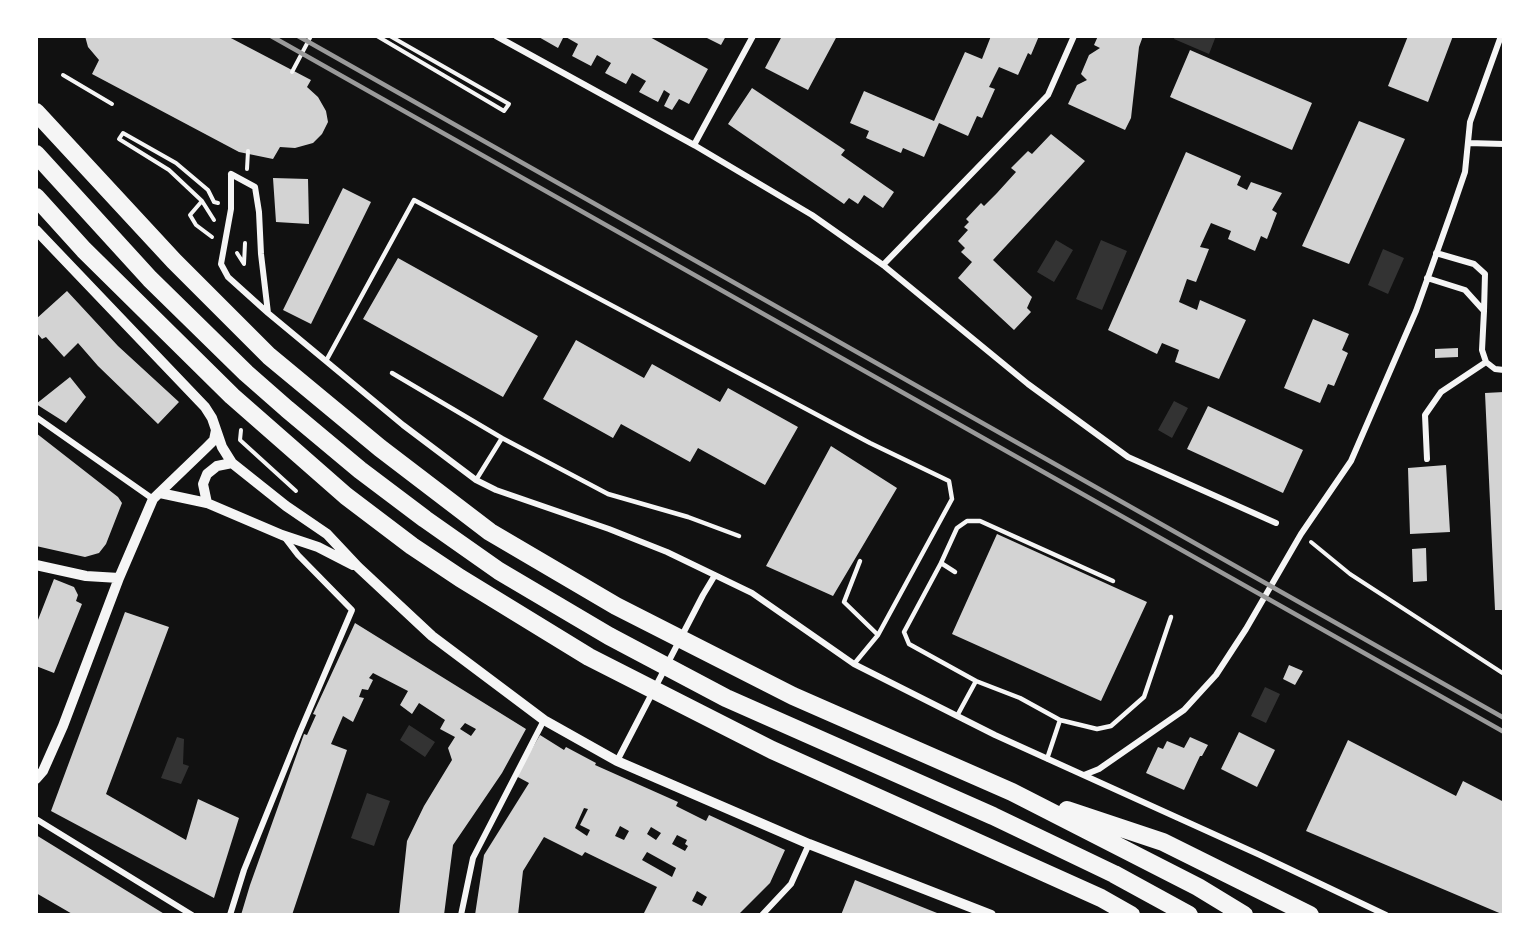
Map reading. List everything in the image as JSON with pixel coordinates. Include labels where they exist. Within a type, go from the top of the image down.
[{"type":"highway","points":[[36,112],[174,261],[269,356],[380,448],[490,532],[616,606],[794,696],[1012,792],[1197,886],[1244,915]]},
{"type":"highway","points":[[36,154],[150,279],[287,410],[416,512],[499,571],[609,636],[726,698],[1003,820],[1114,874],[1189,915]]},
{"type":"highway","points":[[36,197],[84,250],[232,396],[346,496],[412,546],[460,578],[589,657],[762,745],[1101,898],[1131,915]]},
{"type":"highway","points":[[1012,792],[1163,842],[1310,915]]},
{"type":"street","points":[[496,36],[694,145],[812,215],[883,265],[1028,384],[1128,457],[1276,523]]},
{"type":"street","points":[[694,145],[753,36]]},
{"type":"street","points":[[883,265],[1048,95],[1074,36]]},
{"type":"street","points":[[1084,775],[1099,769],[1184,710],[1216,675],[1246,629],[1301,534],[1351,462],[1416,311],[1465,172],[1470,122],[1501,36]]},
{"type":"street","points":[[1468,143],[1504,144]]},
{"type":"street","points":[[268,313],[255,187],[231,174],[231,209],[221,264],[228,277],[268,313],[403,425],[476,480],[496,490],[609,529],[667,552],[752,593],[854,664],[1047,759],[1386,915]]},
{"type":"street","points":[[36,230],[205,407],[212,418],[222,447],[232,463],[286,506],[327,534],[358,567],[432,636],[544,720],[617,761],[809,844],[991,915]]},
{"type":"street","points":[[1436,253],[1474,264],[1485,273],[1482,350],[1486,362],[1495,369],[1504,370]]},
{"type":"street","points":[[1427,279],[1465,290],[1484,311]]},
{"type":"street","points":[[1427,459],[1425,416],[1441,392],[1486,362]]},
{"type":"street","points":[[36,417],[156,496],[207,503],[282,535],[318,547],[358,567]]},
{"type":"street","points":[[36,778],[43,771],[63,726],[118,578],[156,496],[207,448],[214,440],[216,430]]},
{"type":"street","points":[[207,503],[203,484],[207,474],[217,466],[232,463]]},
{"type":"street","points":[[230,915],[244,870],[298,734],[352,610],[298,555],[282,535]]},
{"type":"street","points":[[36,565],[86,576],[118,578]]},
{"type":"street","points":[[617,761],[715,575]]},
{"type":"street","points":[[462,915],[473,858],[544,720]]},
{"type":"street","points":[[36,819],[192,915]]},
{"type":"street","points":[[762,915],[791,884],[809,844]]},
{"type":"lane","points":[[326,361],[414,200],[870,443],[949,481],[952,499],[878,635],[854,664]]},
{"type":"lane","points":[[392,373],[502,438],[608,494],[739,536]]},
{"type":"lane","points":[[476,480],[502,438]]},
{"type":"lane","points":[[1113,581],[981,520],[967,521],[957,528],[904,632],[909,644],[976,681],[1020,698],[1060,720],[1097,729],[1111,726],[1144,698],[1171,617]]},
{"type":"lane","points":[[860,561],[844,602],[878,635]]},
{"type":"lane","points":[[941,563],[955,572]]},
{"type":"lane","points":[[957,716],[976,681]]},
{"type":"lane","points":[[1047,759],[1060,720]]},
{"type":"path","points":[[291,72],[311,36]]},
{"type":"path","points":[[376,36],[504,111],[509,104],[390,36]]},
{"type":"path","points":[[63,75],[112,104]]},
{"type":"path","points":[[214,202],[208,190],[176,163],[123,133],[119,139],[169,170],[202,201],[220,228]]},
{"type":"path","points":[[247,173],[248,151]]},
{"type":"path","points":[[202,201],[190,214],[196,225],[224,246]]},
{"type":"path","points":[[232,246],[244,264],[245,242]]},
{"type":"path","points":[[1301,534],[1350,574],[1504,674]]},
{"type":"shaded area","points":[[1175,36],[1216,36],[1209,54],[1174,39]]},
{"type":"shaded area","points":[[1056,240],[1073,250],[1054,282],[1037,272]]},
{"type":"shaded area","points":[[1101,240],[1127,251],[1102,310],[1076,299]]},
{"type":"shaded area","points":[[1383,249],[1404,258],[1388,294],[1368,285]]},
{"type":"shaded area","points":[[1174,401],[1188,408],[1172,438],[1158,430]]},
{"type":"shaded area","points":[[1265,687],[1280,694],[1266,723],[1251,716]]},
{"type":"shaded area","points":[[409,725],[435,742],[425,757],[400,740]]},
{"type":"shaded area","points":[[177,737],[184,739],[183,764],[189,766],[181,784],[161,778]]},
{"type":"shaded area","points":[[367,793],[390,801],[374,846],[351,838]]},
{"type":"building","points":[[85,36],[227,36],[311,80],[307,87],[318,97],[326,111],[328,122],[322,134],[313,143],[295,148],[280,147],[273,159],[239,152],[92,74],[99,60],[88,47]]},
{"type":"building","points":[[537,36],[564,36],[558,48]]},
{"type":"building","points":[[564,36],[648,36],[708,69],[689,104],[679,99],[672,110],[664,106],[670,94],[664,90],[658,102],[639,92],[646,81],[632,73],[626,84],[605,73],[611,63],[597,55],[591,66],[572,56],[578,44]]},
{"type":"building","points":[[703,36],[726,36],[721,45]]},
{"type":"building","points":[[782,36],[837,36],[808,90],[765,68]]},
{"type":"building","points":[[991,36],[1039,36],[1031,55],[1028,53],[1018,75],[999,67],[989,87],[995,89],[982,118],[977,116],[968,136],[939,123],[924,157],[903,148],[901,153],[866,138],[869,131],[850,123],[864,91],[934,121],[965,52],[982,59]]},
{"type":"building","points":[[1098,36],[1143,36],[1139,47],[1131,118],[1125,130],[1068,104],[1077,85],[1087,80],[1081,74],[1089,55],[1100,48],[1094,45]]},
{"type":"building","points":[[1408,36],[1453,36],[1428,102],[1388,86]]},
{"type":"building","points":[[1190,50],[1312,103],[1292,150],[1170,97]]},
{"type":"building","points":[[752,88],[845,150],[841,155],[894,192],[883,208],[864,195],[858,204],[849,198],[844,204],[728,124]]},
{"type":"building","points":[[1359,121],[1405,139],[1349,264],[1302,246]]},
{"type":"building","points":[[1051,134],[1085,161],[993,260],[1032,297],[1027,308],[1031,312],[1014,330],[958,278],[972,262],[961,252],[965,248],[958,241],[968,230],[964,227],[969,222],[966,219],[981,203],[984,206],[997,193],[1016,172],[1011,168],[1028,151],[1032,154]]},
{"type":"building","points":[[1186,152],[1241,176],[1237,185],[1247,190],[1251,182],[1282,193],[1272,210],[1277,213],[1267,239],[1261,236],[1255,251],[1228,239],[1231,231],[1211,223],[1200,247],[1209,249],[1196,282],[1187,279],[1179,302],[1197,310],[1200,300],[1246,320],[1219,379],[1175,362],[1179,350],[1162,343],[1157,354],[1108,330]]},
{"type":"building","points":[[273,178],[308,179],[309,224],[276,222]]},
{"type":"building","points":[[343,188],[371,202],[311,324],[283,310]]},
{"type":"building","points":[[398,258],[538,336],[503,397],[363,319]]},
{"type":"building","points":[[67,291],[118,346],[179,402],[158,424],[98,366],[78,343],[64,357],[46,337],[42,339],[36,332],[36,319]]},
{"type":"building","points":[[1313,319],[1349,334],[1342,350],[1348,353],[1334,386],[1328,384],[1320,403],[1284,388]]},
{"type":"building","points":[[576,340],[644,378],[652,364],[720,402],[728,388],[798,427],[765,485],[698,448],[690,462],[621,424],[613,438],[543,399]]},
{"type":"building","points":[[1458,348],[1458,357],[1435,358],[1435,349]]},
{"type":"building","points":[[70,377],[86,397],[66,423],[36,404]]},
{"type":"building","points":[[1504,392],[1504,610],[1495,610],[1485,393]]},
{"type":"building","points":[[1208,406],[1303,450],[1283,493],[1187,449]]},
{"type":"building","points":[[36,433],[118,497],[122,503],[106,544],[99,553],[85,557],[36,546]]},
{"type":"building","points":[[831,446],[897,488],[833,596],[766,566]]},
{"type":"building","points":[[1446,465],[1450,532],[1410,534],[1408,468]]},
{"type":"building","points":[[997,534],[1147,602],[1101,701],[952,634]]},
{"type":"building","points":[[1426,548],[1427,581],[1413,582],[1412,549]]},
{"type":"building","points":[[54,579],[74,587],[78,595],[76,601],[82,604],[54,673],[36,666],[36,625]]},
{"type":"building","points":[[125,612],[169,627],[106,794],[186,840],[198,799],[239,818],[214,898],[51,811]]},
{"type":"building","points":[[355,623],[526,729],[502,773],[453,845],[444,915],[399,915],[407,841],[424,806],[452,760],[448,748],[455,737],[440,729],[445,720],[419,703],[412,714],[400,705],[408,691],[373,673],[369,678],[373,680],[368,690],[362,689],[359,697],[364,698],[353,722],[343,716],[331,744],[347,750],[292,915],[241,915],[304,734],[307,735],[316,715],[313,714]],"holes":[[[465,723],[476,729],[471,736],[460,729]]]},
{"type":"building","points":[[1289,665],[1303,671],[1295,685],[1283,679]]},
{"type":"building","points":[[1239,732],[1275,750],[1257,787],[1221,769]]},
{"type":"building","points":[[540,735],[564,750],[566,747],[596,763],[595,765],[678,802],[676,806],[706,821],[709,815],[785,850],[770,883],[738,915],[643,915],[657,887],[585,852],[582,856],[544,837],[523,871],[518,915],[475,915],[484,855],[529,783],[516,776]],"holes":[[[584,808],[588,809],[580,825],[590,830],[587,836],[575,828]],[[620,826],[629,831],[624,840],[615,836]],[[651,827],[661,833],[656,840],[647,834]],[[677,835],[687,840],[685,844],[688,846],[685,851],[672,844]],[[647,852],[676,868],[672,877],[642,860]],[[697,891],[707,897],[702,906],[692,901]]]},
{"type":"building","points":[[1190,737],[1208,745],[1200,756],[1184,790],[1146,773],[1158,747],[1163,749],[1167,741],[1184,748]]},
{"type":"building","points":[[1348,740],[1456,796],[1463,781],[1504,802],[1504,915],[1306,831]]},
{"type":"building","points":[[36,835],[166,915],[74,915],[36,893]]},
{"type":"building","points":[[855,880],[942,915],[841,915]]},
{"type":"railway","points":[[271,36],[1504,732]]},
{"type":"railway","points":[[298,36],[1504,718]]}]
